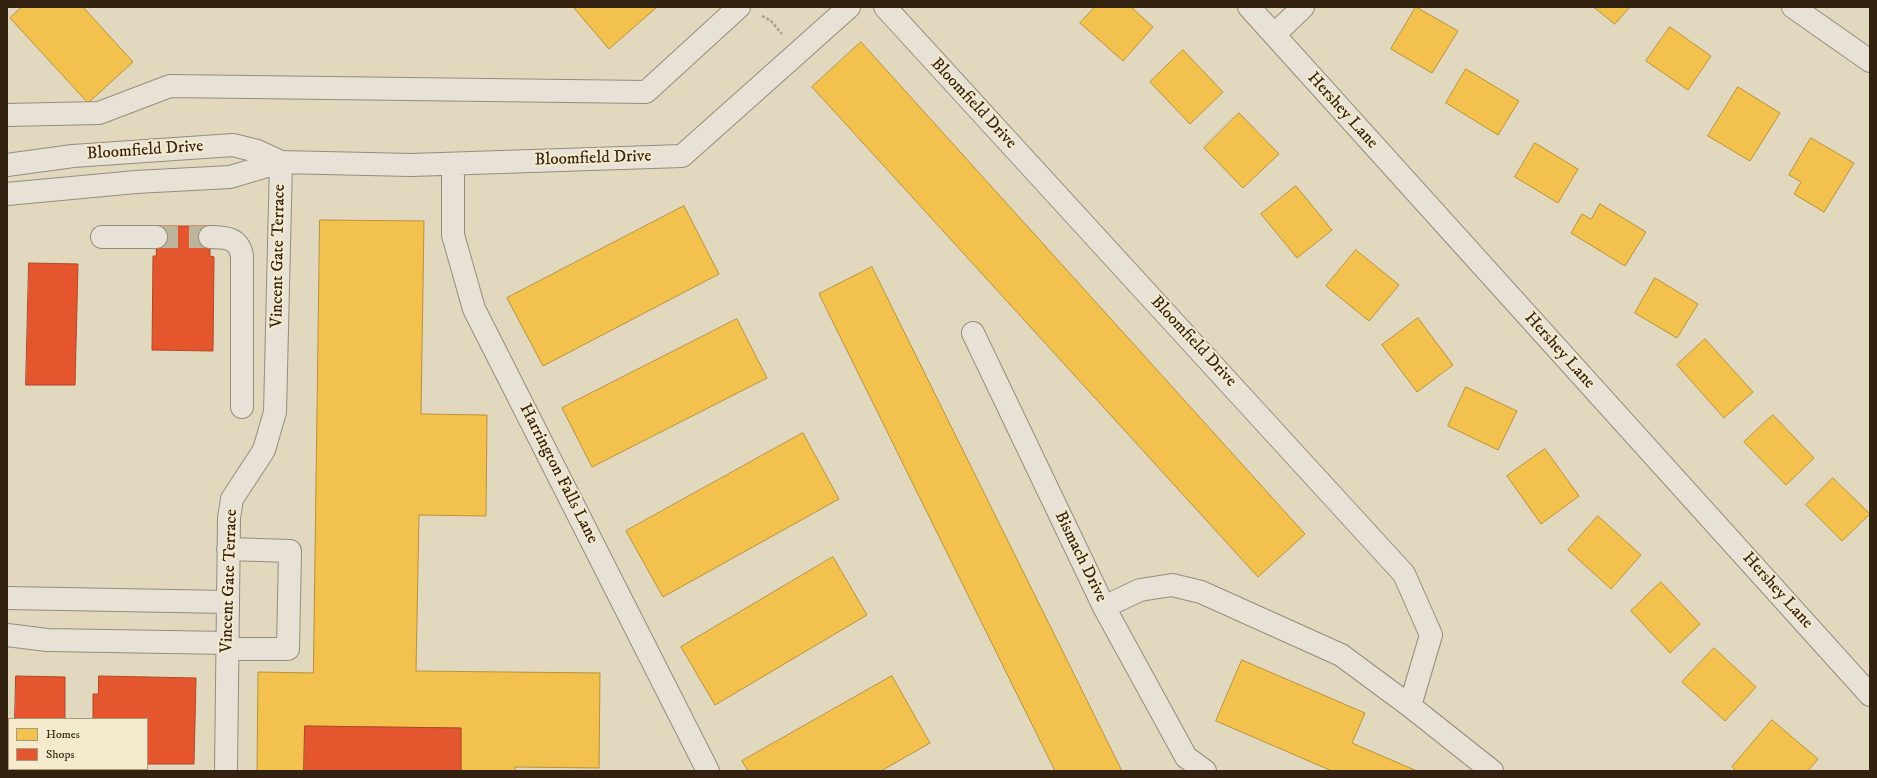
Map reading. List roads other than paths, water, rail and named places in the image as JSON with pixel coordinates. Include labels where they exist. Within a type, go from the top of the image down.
[{"type":"street","name":"Bloomfield Drive","points":[[7,194],[136,182],[230,177],[281,162],[411,165],[682,156],[849,7]]},
{"type":"street","name":"Bloomfield Drive","points":[[885,7],[1404,574],[1431,635],[1410,706]]},
{"type":"street","name":"Hershey Lane","points":[[1249,7],[1275,34],[1355,125],[1870,695]]},
{"type":"street","points":[[1275,34],[1303,7]]},
{"type":"street","points":[[1793,7],[1870,61]]},
{"type":"street","points":[[7,115],[99,113],[170,86],[646,92],[748,10]]},
{"type":"street","name":"Bloomfield Drive","points":[[7,165],[73,156],[233,145],[257,152],[281,162]]},
{"type":"street","name":"Vincent Gate Terrace","points":[[226,771],[229,518],[232,499],[264,450],[275,412],[281,162]]},
{"type":"street","name":"Harrington Falls Lane","points":[[453,164],[453,235],[474,309],[708,771]]},
{"type":"street","points":[[102,237],[156,237]]},
{"type":"street","points":[[210,237],[234,240],[238,245],[242,256],[242,407]]},
{"type":"street","name":"Bismach Drive","points":[[973,333],[1104,607],[1188,764],[1205,771]]},
{"type":"street","points":[[7,635],[47,640],[288,649],[290,551],[228,549]]},
{"type":"street","points":[[1104,607],[1140,590],[1172,584],[1201,592],[1341,655],[1410,706],[1492,771]]},
{"type":"street","points":[[7,598],[228,602]]},
{"type":"tunnel","points":[[156,237],[210,237]]}]
